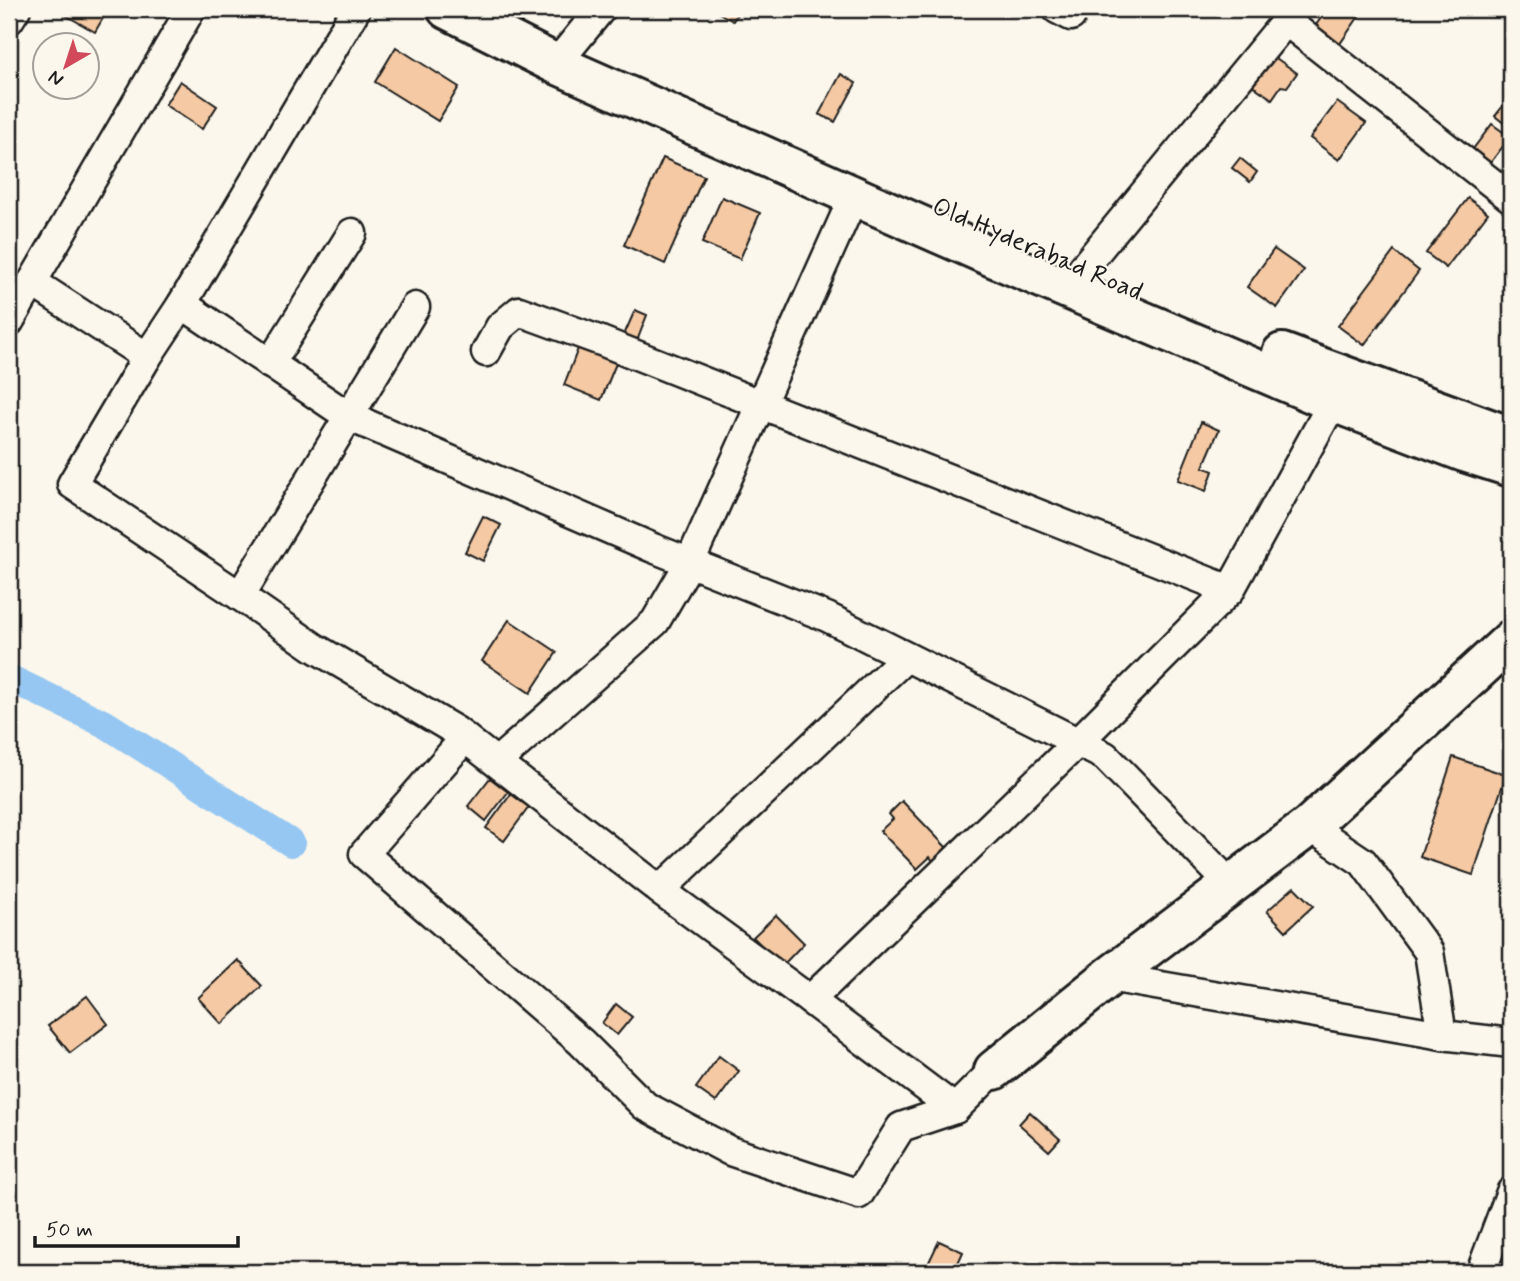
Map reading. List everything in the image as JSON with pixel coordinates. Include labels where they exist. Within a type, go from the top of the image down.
[{"type":"main road","points":[[447,9],[563,55],[854,196],[983,253],[1333,402],[1511,467]]},
{"type":"main road","points":[[495,9],[563,55]]},
{"type":"main road","name":"Old Hyderabad Road","points":[[563,55],[1083,268],[1299,360],[1511,437]]},
{"type":"main road","points":[[994,1070],[1109,977],[1309,826],[1511,640]]},
{"type":"street","points":[[9,20],[16,9]]},
{"type":"street","points":[[9,322],[191,9]]},
{"type":"street","points":[[356,9],[72,484],[315,648],[466,738],[660,890],[955,1109]]},
{"type":"street","points":[[563,55],[601,9]]},
{"type":"street","points":[[1083,268],[1286,21],[1511,198]]},
{"type":"street","points":[[497,762],[655,622],[690,562],[854,196]]},
{"type":"street","points":[[270,364],[352,233]]},
{"type":"street","points":[[32,282],[147,357]]},
{"type":"street","points":[[181,304],[348,416],[690,562],[827,617],[1105,756],[1231,885]]},
{"type":"street","points":[[240,596],[415,307]]},
{"type":"street","points":[[486,352],[500,327],[519,311],[1230,590]]},
{"type":"street","points":[[810,1000],[1078,742],[1230,590],[1333,402]]},
{"type":"street","points":[[660,890],[906,657]]},
{"type":"street","points":[[466,738],[364,854],[581,1042],[645,1106],[730,1152],[859,1194],[901,1127],[955,1109],[994,1070]]},
{"type":"street","points":[[1309,826],[1363,862],[1429,952],[1442,1035]]},
{"type":"street","points":[[1109,977],[1442,1035],[1511,1043]]},
{"type":"street","points":[[1481,1272],[1511,1192]]},
{"type":"building","points":[[55,9],[98,9],[106,13],[95,32]]},
{"type":"building","points":[[712,9],[740,9],[733,21]]},
{"type":"building","points":[[1327,9],[1364,9],[1337,48],[1312,31]]},
{"type":"building","points":[[396,47],[459,87],[438,121],[375,82]]},
{"type":"building","points":[[1266,51],[1297,73],[1287,87],[1281,86],[1272,99],[1245,80]]},
{"type":"building","points":[[841,74],[856,83],[835,122],[819,114]]},
{"type":"building","points":[[180,81],[217,106],[202,129],[165,105]]},
{"type":"building","points":[[1511,96],[1511,129],[1495,116]]},
{"type":"building","points":[[1337,102],[1366,123],[1339,160],[1310,138]]},
{"type":"building","points":[[1492,124],[1510,137],[1488,166],[1470,153]]},
{"type":"building","points":[[663,158],[704,176],[665,264],[624,245]]},
{"type":"building","points":[[1240,158],[1257,172],[1250,182],[1232,168]]},
{"type":"building","points":[[722,197],[760,213],[740,259],[702,243]]},
{"type":"building","points":[[1468,198],[1488,213],[1446,268],[1426,253]]},
{"type":"building","points":[[1274,249],[1304,270],[1277,308],[1247,287]]},
{"type":"building","points":[[1394,251],[1419,271],[1364,345],[1338,326]]},
{"type":"building","points":[[635,310],[647,315],[637,341],[624,335]]},
{"type":"building","points":[[579,346],[617,361],[601,400],[564,385]]},
{"type":"building","points":[[1201,422],[1219,430],[1203,467],[1213,471],[1206,491],[1178,480]]},
{"type":"building","points":[[483,516],[501,525],[483,561],[465,552]]},
{"type":"building","points":[[509,620],[557,652],[530,693],[482,661]]},
{"type":"building","points":[[1453,757],[1506,775],[1473,875],[1420,857]]},
{"type":"building","points":[[490,778],[508,792],[486,821],[468,806]]},
{"type":"building","points":[[511,794],[529,807],[504,841],[486,828]]},
{"type":"building","points":[[902,801],[947,848],[933,861],[930,857],[917,869],[880,831],[893,819],[889,814]]},
{"type":"building","points":[[1294,887],[1313,906],[1286,931],[1267,911]]},
{"type":"building","points":[[776,915],[804,943],[782,966],[753,937]]},
{"type":"building","points":[[238,960],[262,986],[222,1024],[198,998]]},
{"type":"building","points":[[87,996],[108,1024],[70,1053],[48,1026]]},
{"type":"building","points":[[616,1004],[632,1017],[617,1035],[602,1023]]},
{"type":"building","points":[[719,1056],[739,1071],[716,1102],[696,1088]]},
{"type":"building","points":[[1030,1112],[1060,1139],[1049,1151],[1019,1124]]},
{"type":"building","points":[[939,1241],[963,1252],[954,1272],[946,1272],[928,1264]]},
{"type":"waterway","points":[[9,678],[107,725],[291,843]]}]
